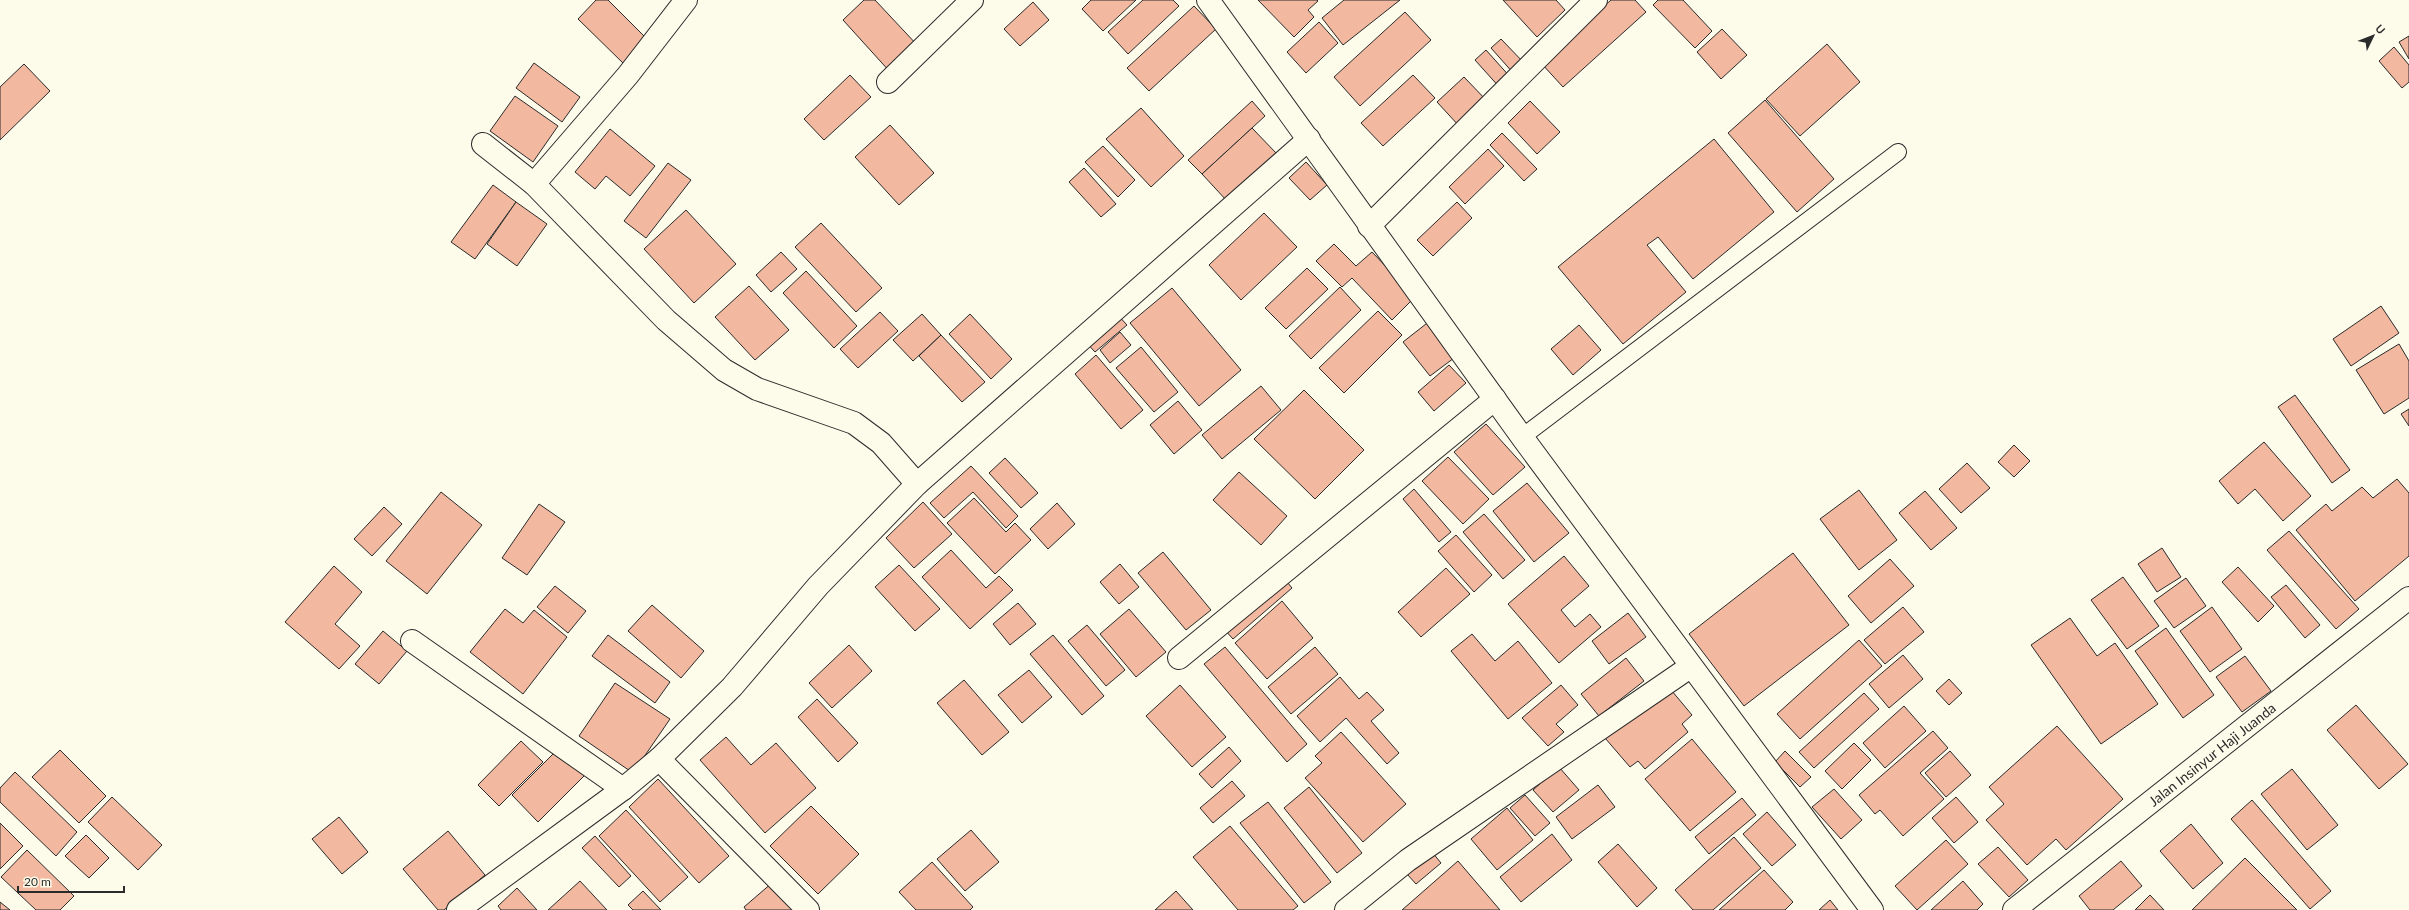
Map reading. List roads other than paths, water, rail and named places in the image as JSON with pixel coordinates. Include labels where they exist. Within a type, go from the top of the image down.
[{"type":"street","points":[[534,184],[628,75],[686,0]]},
{"type":"street","points":[[888,82],[972,0]]},
{"type":"street","points":[[1208,0],[1522,438],[1690,668],[1872,910]]},
{"type":"street","points":[[1370,226],[1596,0]]},
{"type":"street","points":[[458,910],[623,789],[659,759],[732,687],[818,586],[917,484],[1309,139]]},
{"type":"street","points":[[483,144],[534,184],[666,320],[724,370],[757,389],[854,423],[881,443],[917,484]]},
{"type":"street","points":[[1179,658],[1495,399]]},
{"type":"street","name":"Jalan Insinyur Haji Juanda","points":[[2014,910],[2409,598]]},
{"type":"street","points":[[412,641],[623,789]]},
{"type":"street","points":[[1346,910],[1408,860],[1690,668]]},
{"type":"street","points":[[659,759],[808,910]]},
{"type":"lane","points":[[1522,438],[1898,152]]}]
